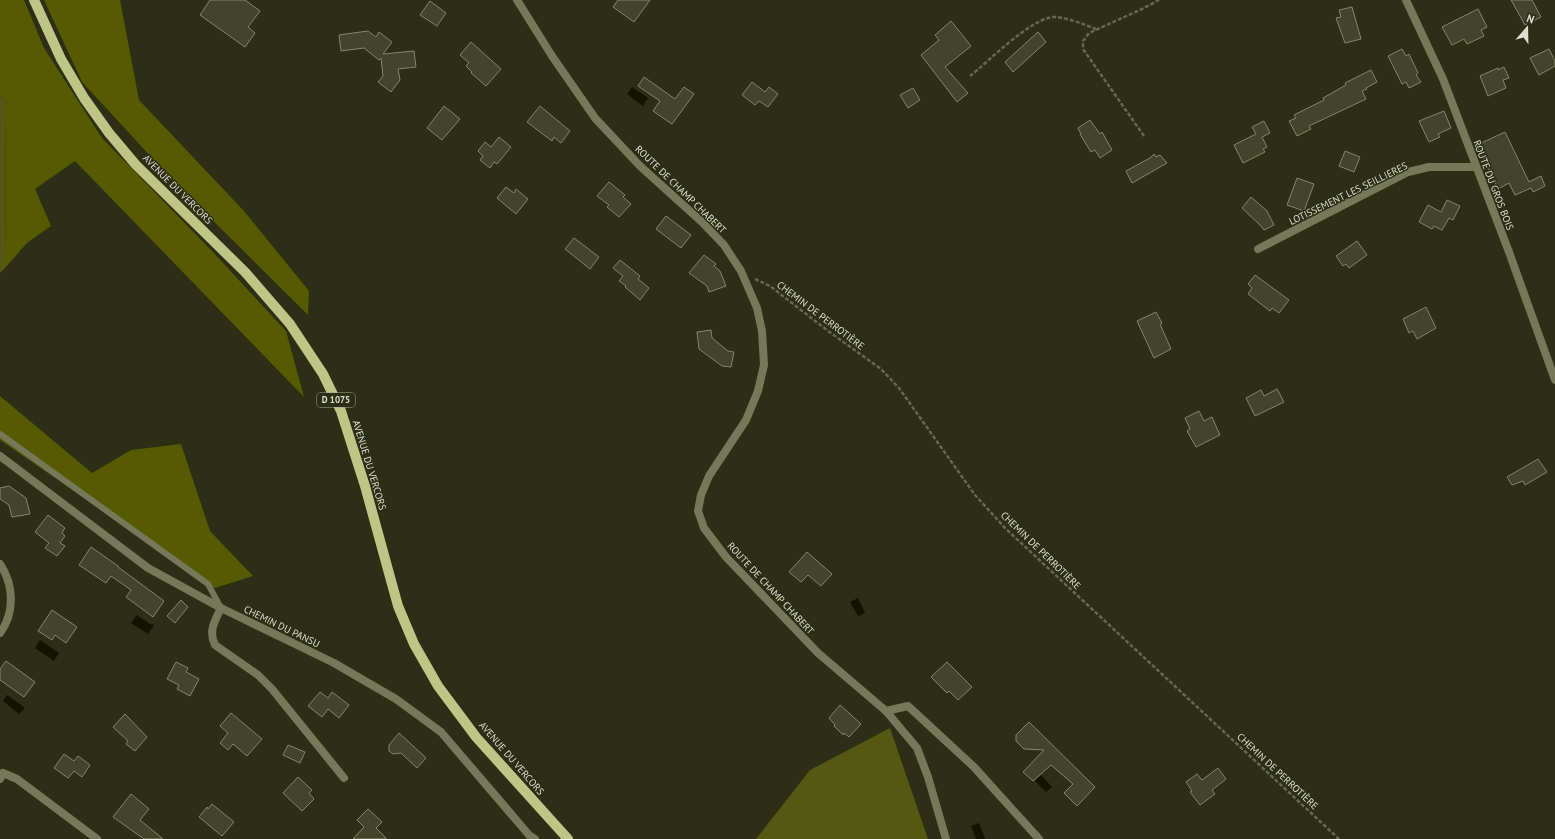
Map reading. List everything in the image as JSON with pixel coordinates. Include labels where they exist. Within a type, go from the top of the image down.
[{"type":"main road","name":"AVENUE DU VERCORS","points":[[34,0],[61,59],[84,98],[109,132],[136,165],[245,272],[290,324],[324,374],[341,411],[365,486],[398,606],[414,644],[438,686],[476,737],[568,839]]},
{"type":"street","name":"ROUTE DE CHAMP CHABERT","points":[[517,0],[552,56],[595,118],[640,166],[702,222],[724,245],[741,271],[757,308],[762,331],[764,365],[758,391],[746,420],[709,476],[701,495],[698,511],[704,528],[726,557],[818,653],[886,711],[917,748],[928,777],[946,839]]},
{"type":"street","name":"ROUTE DU GROS BOIS","points":[[1406,0],[1443,79],[1509,252],[1555,380]]},
{"type":"street","name":"LOTISSEMENT LES SEILLIERES","points":[[1258,249],[1408,172],[1428,167],[1476,167]]},
{"type":"street","name":"CHEMIN DU PANSU","points":[[0,456],[148,568],[220,608],[334,663],[396,699],[441,732],[534,839]]},
{"type":"street","points":[[0,564],[9,582],[11,595],[11,608],[7,621],[0,633]]},
{"type":"street","points":[[220,608],[212,628],[211,638],[215,645],[258,675],[272,689],[344,778]]},
{"type":"street","points":[[886,711],[908,706],[974,767],[1039,839]]},
{"type":"street","points":[[0,778],[3,773],[17,779],[96,839]]},
{"type":"lane","points":[[0,434],[208,584],[220,608]]},
{"type":"path","points":[[1144,136],[1083,49],[1083,41],[1089,33],[1159,0]]},
{"type":"path","points":[[970,76],[1027,28],[1040,20],[1054,17],[1073,21],[1097,29]]},
{"type":"path","name":"CHEMIN DE PERROTIÈRE","points":[[741,271],[770,286],[881,370],[899,388],[975,495],[1005,528],[1339,839]]},
{"type":"shaded area","points":[[0,0],[24,0],[44,48],[102,138],[212,251],[286,331],[304,397],[75,161],[35,189],[51,226],[27,243],[5,268],[6,101],[0,96]]},
{"type":"shaded area","points":[[44,0],[120,0],[139,100],[244,211],[309,291],[308,315],[177,185],[82,82]]},
{"type":"shaded area","points":[[632,87],[648,98],[643,106],[627,94]]},
{"type":"shaded area","points":[[0,96],[6,101],[5,268],[0,273]]},
{"type":"shaded area","points":[[0,396],[92,473],[131,450],[181,444],[210,531],[253,576],[215,588],[0,440]]},
{"type":"shaded area","points":[[858,598],[865,613],[858,616],[850,602]]},
{"type":"shaded area","points":[[137,615],[154,625],[148,634],[131,623]]},
{"type":"shaded area","points":[[40,640],[59,653],[54,661],[35,648]]},
{"type":"shaded area","points":[[7,695],[25,708],[19,714],[3,701]]},
{"type":"shaded area","points":[[890,728],[928,839],[756,839],[810,770]]},
{"type":"shaded area","points":[[1041,775],[1052,787],[1046,792],[1035,781]]},
{"type":"shaded area","points":[[979,823],[985,839],[976,839],[971,826]]},
{"type":"building","points":[[210,0],[245,0],[260,11],[248,27],[255,33],[245,47],[200,15]]},
{"type":"building","points":[[618,0],[650,0],[634,22],[613,7]]},
{"type":"building","points":[[1511,0],[1532,0],[1541,17],[1525,25]]},
{"type":"building","points":[[430,1],[446,13],[437,26],[420,15]]},
{"type":"building","points":[[1352,7],[1361,39],[1345,43],[1336,18],[1341,17],[1339,10]]},
{"type":"building","points":[[1478,9],[1487,27],[1481,30],[1484,36],[1467,44],[1464,39],[1452,45],[1442,27]]},
{"type":"building","points":[[951,21],[971,46],[945,67],[968,93],[957,102],[921,55],[939,40],[935,35]]},
{"type":"building","points":[[368,31],[376,37],[379,32],[392,42],[383,54],[414,51],[416,67],[398,69],[400,80],[391,92],[378,82],[383,76],[381,58],[379,60],[364,48],[341,51],[339,35]]},
{"type":"building","points":[[1038,32],[1046,42],[1013,72],[1005,62]]},
{"type":"building","points":[[471,42],[501,69],[486,86],[471,73],[472,72],[466,66],[469,63],[460,55]]},
{"type":"building","points":[[1402,49],[1406,56],[1409,54],[1418,73],[1416,75],[1421,82],[1409,88],[1406,82],[1402,84],[1388,56]]},
{"type":"building","points":[[1549,49],[1555,61],[1555,66],[1539,75],[1530,58]]},
{"type":"building","points":[[1504,67],[1509,78],[1503,80],[1506,88],[1488,96],[1480,76]]},
{"type":"building","points":[[1371,70],[1377,82],[1362,91],[1366,99],[1309,126],[1311,129],[1297,136],[1289,121],[1296,118],[1294,115],[1324,100],[1323,98],[1346,85],[1345,83]]},
{"type":"building","points":[[644,77],[675,99],[684,87],[694,94],[672,124],[653,111],[660,101],[638,86]]},
{"type":"building","points":[[752,82],[765,92],[769,87],[778,94],[768,107],[759,101],[755,105],[742,95]]},
{"type":"building","points":[[913,88],[920,100],[908,108],[900,95]]},
{"type":"building","points":[[444,106],[460,119],[442,140],[427,128]]},
{"type":"building","points":[[540,106],[570,131],[561,143],[554,137],[552,141],[527,122]]},
{"type":"building","points":[[1444,111],[1451,128],[1438,134],[1440,137],[1429,142],[1419,121]]},
{"type":"building","points":[[1090,120],[1100,134],[1102,132],[1112,150],[1100,158],[1095,150],[1091,152],[1078,128]]},
{"type":"building","points":[[1264,121],[1270,133],[1262,137],[1267,147],[1263,149],[1265,152],[1243,163],[1234,145],[1256,134],[1252,127]]},
{"type":"building","points":[[1505,132],[1529,182],[1541,176],[1545,186],[1533,192],[1531,188],[1515,195],[1509,183],[1498,189],[1477,145]]},
{"type":"building","points":[[499,137],[511,147],[497,164],[494,162],[490,168],[480,160],[483,156],[478,151],[485,142],[491,147]]},
{"type":"building","points":[[1345,151],[1360,157],[1354,172],[1339,166]]},
{"type":"building","points":[[1154,154],[1156,157],[1160,155],[1167,163],[1132,183],[1126,171],[1150,158]]},
{"type":"building","points":[[1297,178],[1314,184],[1304,211],[1287,205]]},
{"type":"building","points":[[609,182],[625,195],[623,197],[631,204],[619,217],[607,207],[609,205],[597,196]]},
{"type":"building","points":[[506,187],[514,193],[516,189],[528,199],[516,214],[497,198]]},
{"type":"building","points":[[1251,197],[1267,211],[1274,225],[1264,230],[1242,208]]},
{"type":"building","points":[[1447,200],[1460,206],[1453,220],[1449,218],[1442,230],[1434,226],[1432,229],[1419,222],[1428,205],[1441,212]]},
{"type":"building","points":[[666,216],[691,235],[681,248],[656,229]]},
{"type":"building","points":[[574,238],[599,257],[590,269],[565,249]]},
{"type":"building","points":[[1357,241],[1367,255],[1349,268],[1346,264],[1343,266],[1336,256]]},
{"type":"building","points":[[704,255],[716,264],[714,266],[720,271],[726,286],[709,292],[707,286],[689,273]]},
{"type":"building","points":[[620,260],[640,276],[638,279],[649,288],[640,300],[619,281],[623,276],[613,268]]},
{"type":"building","points":[[1255,275],[1289,300],[1279,313],[1272,308],[1270,311],[1248,294],[1252,288],[1248,284]]},
{"type":"building","points":[[1426,307],[1436,328],[1417,339],[1413,331],[1409,333],[1403,319]]},
{"type":"building","points":[[1156,312],[1162,323],[1160,324],[1171,349],[1154,358],[1137,321]]},
{"type":"building","points":[[711,330],[712,338],[728,351],[734,352],[731,367],[722,366],[699,349],[697,332]]},
{"type":"building","points":[[1277,389],[1284,402],[1255,416],[1246,398],[1261,390],[1264,396]]},
{"type":"building","points":[[1199,411],[1204,421],[1212,417],[1220,435],[1196,447],[1187,431],[1190,429],[1185,418]]},
{"type":"building","points":[[1538,459],[1547,472],[1525,485],[1523,481],[1512,485],[1507,477]]},
{"type":"building","points":[[9,486],[26,498],[30,514],[12,517],[9,505],[0,499],[0,488]]},
{"type":"building","points":[[48,515],[65,528],[62,533],[65,536],[60,543],[65,546],[57,556],[45,548],[49,543],[35,532]]},
{"type":"building","points":[[91,547],[164,601],[153,617],[126,597],[131,590],[111,576],[106,583],[79,565]]},
{"type":"building","points":[[807,552],[832,574],[821,586],[808,575],[801,582],[789,572]]},
{"type":"building","points":[[181,600],[188,607],[175,623],[167,616]]},
{"type":"building","points":[[52,610],[77,627],[66,643],[55,635],[52,640],[38,631]]},
{"type":"building","points":[[6,661],[35,682],[24,697],[0,680],[0,669]]},
{"type":"building","points":[[176,662],[188,668],[186,672],[199,679],[190,696],[177,689],[179,685],[167,679]]},
{"type":"building","points":[[947,662],[972,687],[958,700],[949,691],[947,693],[931,677]]},
{"type":"building","points":[[320,692],[328,698],[332,692],[349,705],[339,718],[328,709],[322,717],[308,706]]},
{"type":"building","points":[[840,705],[861,724],[849,737],[844,733],[843,735],[834,726],[835,725],[829,718]]},
{"type":"building","points":[[231,713],[262,739],[247,756],[233,744],[228,750],[220,743],[228,733],[220,726]]},
{"type":"building","points":[[125,714],[147,737],[135,751],[126,744],[128,741],[113,727]]},
{"type":"building","points":[[1029,722],[1095,787],[1077,806],[1064,793],[1073,784],[1051,765],[1033,781],[1023,772],[1044,750],[1024,749],[1016,741],[1016,735]]},
{"type":"building","points":[[399,733],[426,758],[417,768],[401,753],[393,754],[389,751],[389,745]]},
{"type":"building","points":[[288,745],[305,752],[300,763],[283,755]]},
{"type":"building","points":[[64,754],[74,761],[78,756],[90,765],[82,777],[74,771],[68,778],[54,768]]},
{"type":"building","points":[[1218,768],[1226,779],[1212,790],[1215,794],[1200,805],[1190,792],[1192,791],[1186,782],[1197,774],[1202,780]]},
{"type":"building","points":[[298,777],[312,790],[309,793],[314,799],[302,811],[283,793]]},
{"type":"building","points":[[131,794],[149,809],[140,820],[163,839],[144,839],[113,817]]},
{"type":"building","points":[[212,804],[234,822],[222,836],[199,817],[207,807],[208,809]]},
{"type":"building","points":[[368,809],[382,822],[376,828],[387,839],[353,839],[364,827],[357,820]]}]
